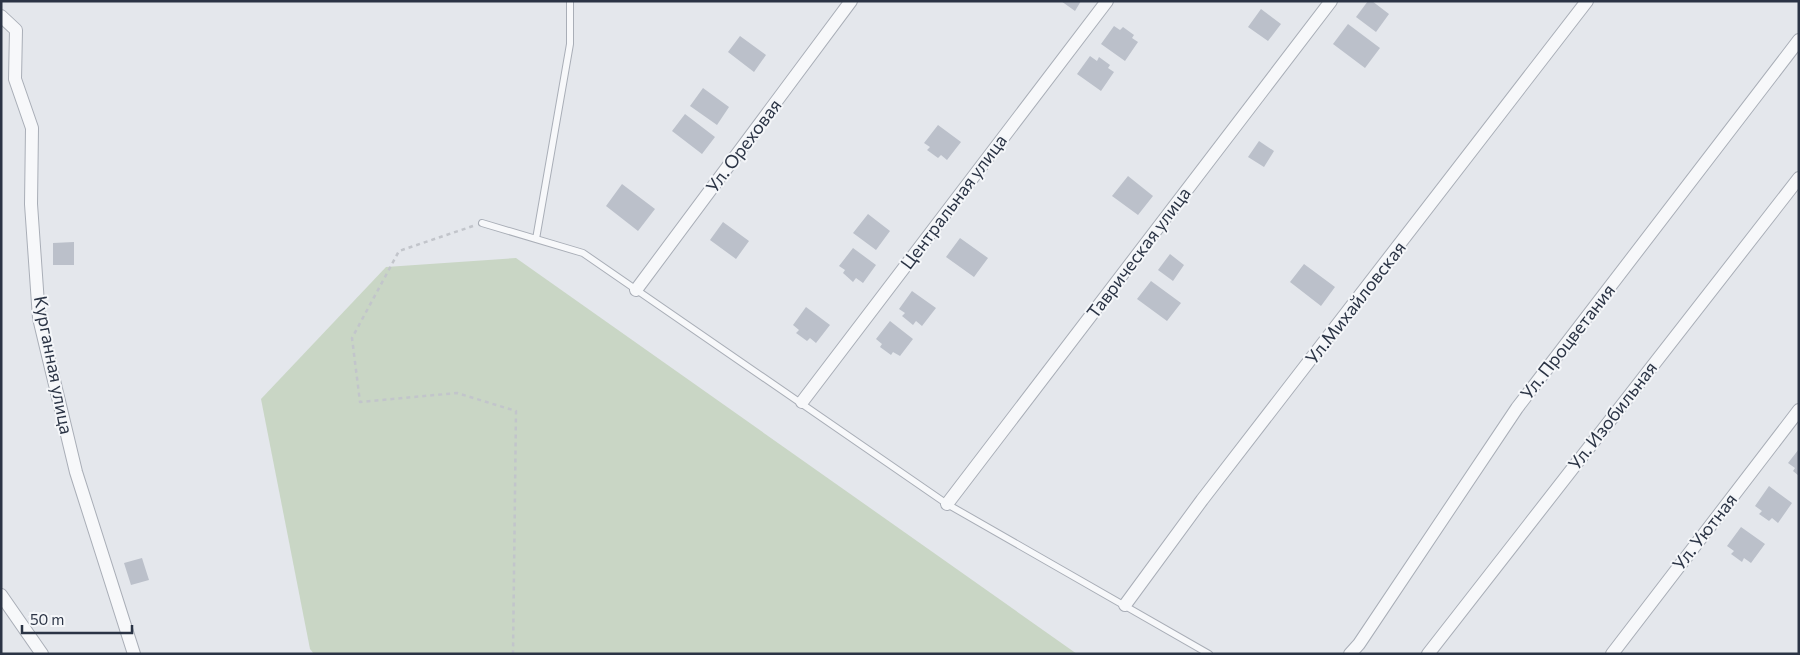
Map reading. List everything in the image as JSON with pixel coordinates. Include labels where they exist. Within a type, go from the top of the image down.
[{"type":"street","name":"Ул. Ореховая","points":[[636,290],[851,1]]},
{"type":"street","name":"Центральная улица","points":[[802,402],[1107,1]]},
{"type":"street","name":"Таврическая улица","points":[[948,504],[1331,1]]},
{"type":"street","name":"Ул.Михайловская","points":[[1125,605],[1202,500],[1587,1]]},
{"type":"street","name":"Курганная улица","points":[[1,16],[16,30],[15,79],[32,128],[31,204],[40,318],[76,472],[133,653]]},
{"type":"street","name":"Ул. Процветания","points":[[1350,654],[1364,636],[1516,408],[1799,40]]},
{"type":"street","name":"Ул. Изобильная","points":[[1428,654],[1799,178]]},
{"type":"street","name":"Ул. Уютная","points":[[1612,654],[1799,410]]},
{"type":"street","points":[[1,596],[42,654]]},
{"type":"lane","points":[[536,239],[570,44],[570,1]]},
{"type":"lane","points":[[482,223],[583,253],[948,504],[1209,654]]},
{"type":"path","points":[[482,223],[399,251],[352,338],[360,402],[457,394],[516,411],[513,654]]},
{"type":"green space","points":[[516,258],[1077,654],[314,654],[310,649],[261,399],[386,267]]},
{"type":"building","points":[[1061,1],[1081,1],[1075,11]]},
{"type":"building","points":[[1368,1],[1372,1],[1389,14],[1376,32],[1356,17]]},
{"type":"building","points":[[1261,9],[1281,24],[1268,41],[1248,27]]},
{"type":"building","points":[[1348,24],[1380,48],[1365,68],[1333,44]]},
{"type":"building","points":[[1114,26],[1120,30],[1123,27],[1134,35],[1132,38],[1138,42],[1125,61],[1101,44]]},
{"type":"building","points":[[740,36],[766,55],[754,72],[728,52]]},
{"type":"building","points":[[1090,56],[1097,61],[1099,57],[1110,65],[1108,68],[1114,72],[1101,91],[1077,74]]},
{"type":"building","points":[[703,88],[729,107],[717,125],[690,106]]},
{"type":"building","points":[[685,114],[715,137],[702,154],[672,131]]},
{"type":"building","points":[[938,125],[961,142],[947,160],[941,155],[938,158],[927,150],[930,147],[924,143]]},
{"type":"building","points":[[1259,141],[1274,151],[1264,167],[1248,157]]},
{"type":"building","points":[[1128,176],[1153,196],[1138,215],[1112,196]]},
{"type":"building","points":[[622,184],[655,209],[638,231],[606,206]]},
{"type":"building","points":[[868,214],[890,231],[876,250],[853,233]]},
{"type":"building","points":[[723,222],[749,241],[736,259],[710,240]]},
{"type":"building","points":[[960,238],[988,258],[974,277],[946,257]]},
{"type":"building","points":[[74,242],[74,265],[53,265],[53,243]]},
{"type":"building","points":[[853,248],[876,265],[863,283],[856,278],[853,282],[843,273],[845,270],[839,266]]},
{"type":"building","points":[[1170,254],[1184,265],[1173,281],[1158,270]]},
{"type":"building","points":[[1304,264],[1335,287],[1321,306],[1290,282]]},
{"type":"building","points":[[1151,281],[1181,303],[1167,321],[1137,299]]},
{"type":"building","points":[[912,291],[936,308],[922,326],[916,321],[913,325],[902,316],[905,313],[899,309]]},
{"type":"building","points":[[806,307],[830,325],[816,343],[810,338],[807,341],[796,333],[799,330],[793,325]]},
{"type":"building","points":[[890,321],[913,339],[900,356],[893,352],[891,355],[880,347],[882,344],[876,339]]},
{"type":"building","points":[[1799,449],[1799,476],[1793,471],[1795,468],[1788,463]]},
{"type":"building","points":[[1769,486],[1792,503],[1778,523],[1772,518],[1769,521],[1759,514],[1762,511],[1755,506]]},
{"type":"building","points":[[1741,527],[1765,544],[1751,563],[1744,558],[1742,562],[1731,554],[1734,551],[1727,546]]},
{"type":"building","points":[[142,558],[149,580],[131,585],[124,563]]}]
